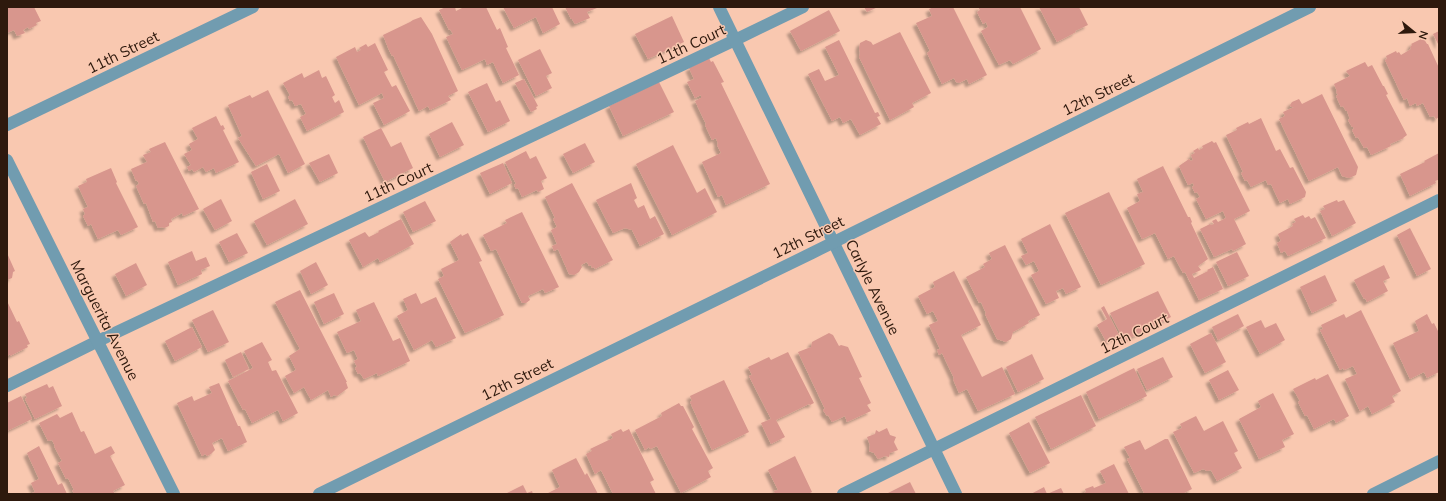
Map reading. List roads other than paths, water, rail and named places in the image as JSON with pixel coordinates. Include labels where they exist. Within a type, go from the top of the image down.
[{"type":"street","name":"11th Street","points":[[7,126],[253,7]]},
{"type":"street","name":"Carlyle Avenue","points":[[719,7],[956,494]]},
{"type":"street","name":"11th Court","points":[[7,386],[98,341],[803,7]]},
{"type":"street","name":"12th Street","points":[[318,494],[1310,7]]},
{"type":"street","name":"Marguerita Avenue","points":[[7,160],[174,494]]},
{"type":"street","name":"12th Court","points":[[843,494],[1439,200]]},
{"type":"street","points":[[1373,494],[1439,462]]}]
